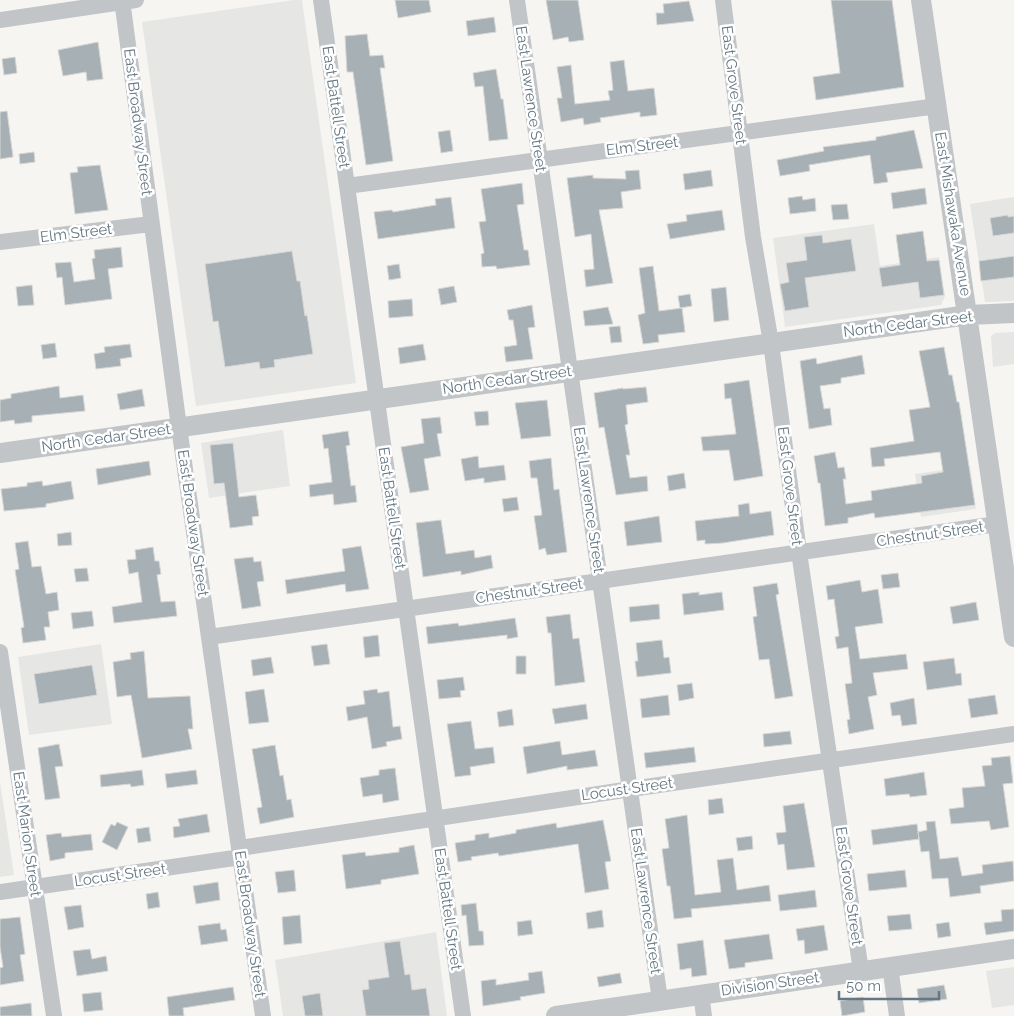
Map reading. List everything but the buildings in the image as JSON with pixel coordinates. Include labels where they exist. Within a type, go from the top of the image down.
[{"type":"street","name":"East Battell Street","points":[[320,0],[463,1016]]},
{"type":"street","name":"East Lawrence Street","points":[[517,0],[660,1000]]},
{"type":"street","name":"East Grove Street","points":[[723,0],[799,552],[861,971]]},
{"type":"street","name":"East Mishawaka Avenue","points":[[921,0],[997,524],[1012,609],[1014,637]]},
{"type":"street","points":[[0,20],[127,1]]},
{"type":"street","name":"East Broadway Street","points":[[127,1],[151,224],[263,1016]]},
{"type":"street","name":"Elm Street","points":[[347,186],[937,106]]},
{"type":"street","name":"Elm Street","points":[[0,242],[151,224]]},
{"type":"street","name":"North Cedar Street","points":[[0,453],[771,342],[968,315],[1014,313]]},
{"type":"street","name":"Chestnut Street","points":[[209,637],[997,524]]},
{"type":"street","name":"East Marion Street","points":[[0,652],[54,1016]]},
{"type":"street","name":"Locust Street","points":[[0,892],[240,853],[436,818],[1014,734]]},
{"type":"street","name":"Division Street","points":[[556,1016],[1014,949]]},
{"type":"street","points":[[890,966],[897,1016]]},
{"type":"street","points":[[701,994],[704,1016]]},
{"type":"shaded area","points":[[302,0],[356,383],[196,406],[142,22]]},
{"type":"shaded area","points":[[1014,197],[1014,301],[985,302],[970,204]]},
{"type":"shaded area","points":[[874,224],[880,266],[939,257],[945,296],[941,305],[785,327],[773,238]]},
{"type":"shaded area","points":[[1014,332],[1014,364],[993,367],[991,336],[995,333]]},
{"type":"shaded area","points":[[283,430],[290,486],[209,498],[201,443]]},
{"type":"shaded area","points":[[970,466],[976,509],[921,517],[915,474]]},
{"type":"shaded area","points":[[101,644],[112,724],[29,735],[18,657]]},
{"type":"shaded area","points":[[0,782],[14,875],[0,877]]},
{"type":"shaded area","points":[[436,932],[447,1016],[283,1016],[275,960]]},
{"type":"shaded area","points":[[1014,967],[1014,1005],[992,1008],[986,971]]}]
